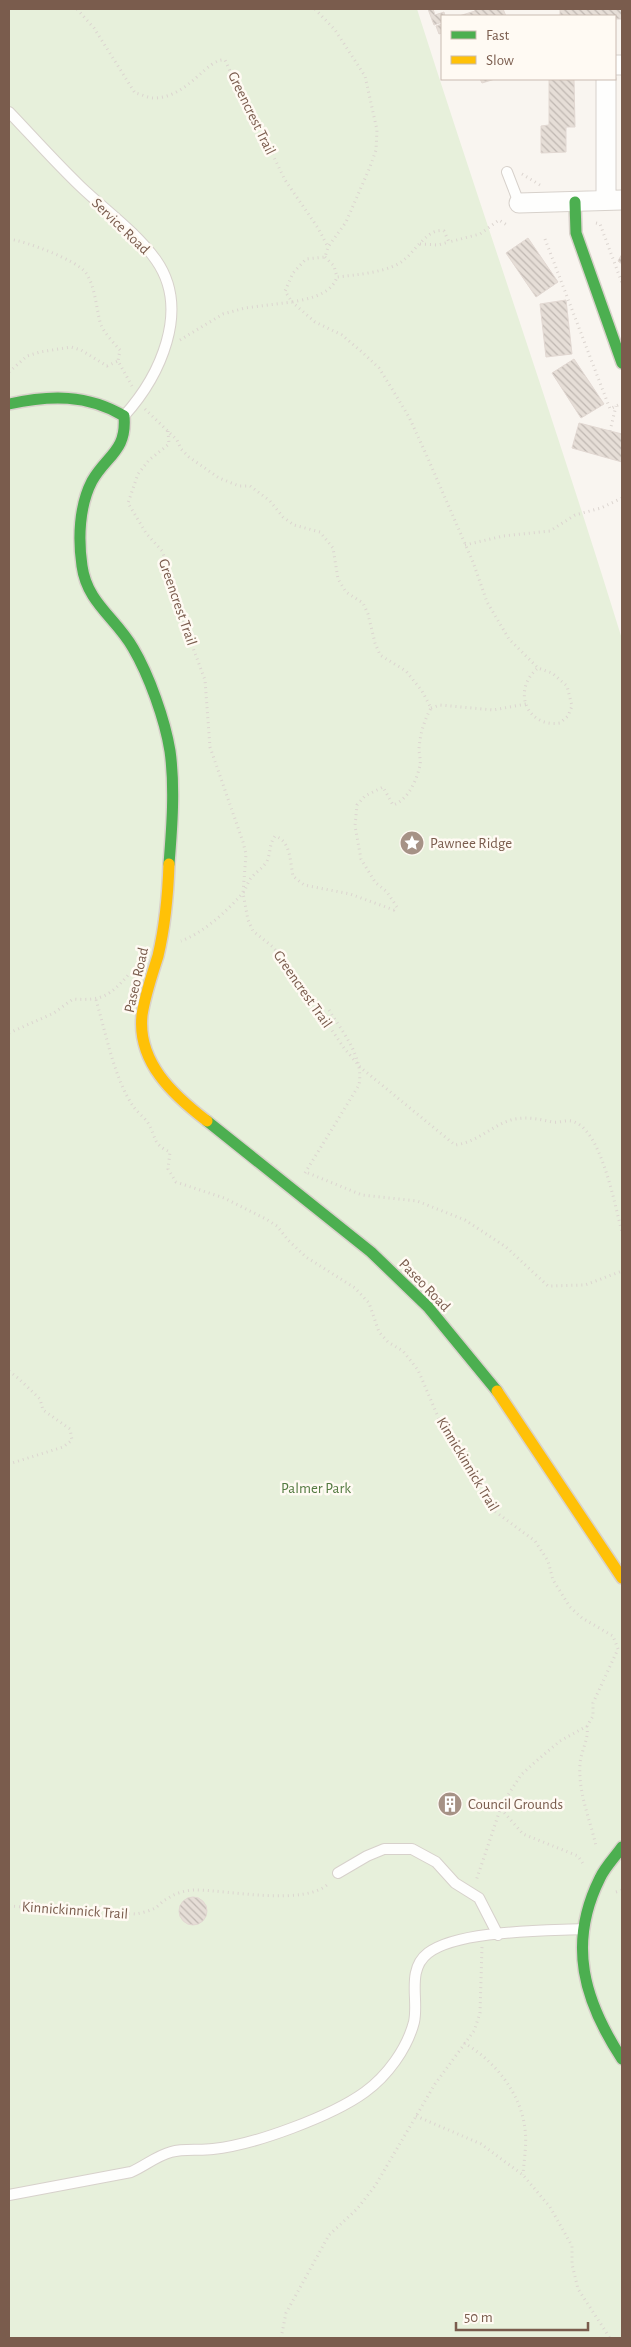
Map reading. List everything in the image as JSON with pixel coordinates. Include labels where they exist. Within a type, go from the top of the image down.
[{"type":"street","points":[[519,202],[614,200],[606,80]]},
{"type":"street","points":[[574,202],[576,233],[622,363]]},
{"type":"street","points":[[9,404],[42,398],[70,397],[93,400],[112,408],[124,416]]},
{"type":"street","name":"Paseo Road","points":[[124,416],[127,429],[122,445],[89,489],[80,540],[87,588],[132,646],[144,667],[170,750],[169,871],[159,946],[142,1017],[142,1039],[155,1070],[181,1101],[371,1252],[428,1307],[492,1384],[622,1578]]},
{"type":"street","points":[[622,1847],[601,1877],[591,1898],[584,1929],[582,1961],[590,2003],[600,2027],[622,2059]]},
{"type":"lane","name":"Service Road","points":[[9,112],[79,186],[145,247],[156,261],[171,295],[171,317],[164,350],[154,373],[136,402],[124,416]]},
{"type":"lane","points":[[507,172],[519,202]]},
{"type":"lane","points":[[338,1873],[366,1856],[384,1850],[412,1849],[427,1856],[455,1883],[472,1892],[483,1904],[498,1934]]},
{"type":"lane","points":[[9,2195],[131,2172],[146,2166],[158,2156],[173,2152],[213,2149],[258,2138],[312,2120],[340,2107],[364,2092],[382,2077],[407,2042],[414,2020],[415,1975],[420,1962],[427,1954],[440,1946],[454,1941],[498,1934],[584,1929]]},
{"type":"path","name":"Greencrest Trail","points":[[77,9],[94,28],[135,92],[153,98],[180,91],[215,60],[225,60],[258,132],[268,145],[285,180],[318,228],[328,247]]},
{"type":"path","points":[[315,9],[335,30],[365,76],[377,130],[376,150],[370,167],[346,222],[328,247],[325,257]]},
{"type":"path","points":[[419,244],[438,245],[480,234],[499,220],[507,225]]},
{"type":"path","points":[[590,222],[600,224],[622,283]]},
{"type":"path","points":[[337,277],[391,268],[406,258],[430,233],[439,230],[444,231],[449,242]]},
{"type":"path","points":[[9,239],[44,248],[58,257],[75,263],[86,272],[101,324],[120,350],[118,361],[131,383],[136,402],[153,415],[189,457],[219,478],[239,486],[250,486],[270,500],[283,517],[294,525],[320,532],[333,548],[338,579],[346,592],[363,603],[380,655],[406,670],[422,691],[431,708]]},
{"type":"path","points":[[545,239],[610,409],[622,403]]},
{"type":"path","points":[[164,350],[223,314],[245,308],[292,302],[318,296],[335,282],[337,277],[334,266],[325,257]]},
{"type":"path","points":[[325,257],[306,259],[293,273],[285,291],[292,302],[307,313],[315,322],[342,335],[379,368],[409,417],[465,545],[487,602],[509,638],[538,668],[552,673],[567,686],[572,706],[568,716],[560,723],[551,724],[543,722],[534,716],[526,704],[523,689],[528,676],[538,668]]},
{"type":"path","points":[[9,372],[27,356],[40,352],[71,348],[81,350],[107,366],[118,361]]},
{"type":"path","points":[[610,431],[617,406]]},
{"type":"path","name":"Greencrest Trail","points":[[168,431],[169,444],[148,460],[138,474],[128,503],[146,534],[162,551],[174,584],[179,611],[205,680],[210,747],[246,854],[243,893],[248,920],[253,930],[274,947],[299,987],[310,998],[344,1048],[360,1067],[455,1145],[472,1141],[508,1121],[520,1118],[560,1123],[570,1121],[580,1125],[594,1139],[607,1173],[622,1232]]},
{"type":"path","points":[[465,545],[503,536],[550,530],[575,514],[602,508],[622,498]]},
{"type":"path","points":[[243,893],[250,879],[266,863],[270,853],[271,841],[275,836],[280,837],[288,846],[293,876],[304,884],[350,894],[394,910],[397,907],[387,892],[375,882],[361,859],[354,826],[357,805],[365,796],[383,787],[393,805],[402,802],[409,793],[420,764],[421,734],[424,719],[431,708],[440,705],[493,710],[526,704]]},
{"type":"path","name":"Kinnickinnick Trail","points":[[96,1000],[115,1068],[132,1106],[148,1124],[153,1139],[159,1147],[170,1152],[168,1169],[176,1182],[224,1198],[266,1219],[277,1226],[288,1240],[306,1257],[355,1288],[369,1303],[379,1332],[388,1342],[403,1351],[418,1370],[442,1426],[480,1485],[493,1510],[535,1541],[548,1561],[553,1580],[570,1607],[582,1618],[613,1636],[618,1649],[593,1703],[594,1716],[587,1726]]},
{"type":"path","points":[[9,1033],[54,1013],[66,1003]]},
{"type":"path","points":[[294,1190],[360,1085],[360,1067],[356,1054],[329,1010]]},
{"type":"path","points":[[305,1172],[362,1195],[417,1201],[465,1220],[506,1247],[548,1286],[585,1285],[622,1271]]},
{"type":"path","points":[[9,1372],[40,1399],[43,1410],[70,1429],[72,1440],[63,1447],[9,1464]]},
{"type":"path","points":[[472,1892],[501,1809],[521,1775],[560,1741],[587,1726],[588,1736],[580,1764],[585,1809],[597,1849],[610,1865]]},
{"type":"path","points":[[501,1809],[523,1834],[578,1856],[585,1866],[601,1877]]},
{"type":"path","name":"Kinnickinnick Trail","points":[[9,1906],[136,1914],[156,1908],[166,1899],[179,1893],[195,1890],[265,1896],[295,1895],[325,1887],[338,1873]]},
{"type":"path","points":[[280,2338],[286,2312],[329,2235],[357,2209],[375,2186],[435,2084],[474,2031],[480,2013],[482,1937]]},
{"type":"path","points":[[464,2043],[491,2061],[510,2087],[519,2107],[525,2127],[523,2175]]},
{"type":"path","points":[[416,2116],[481,2144],[523,2175],[550,2207],[572,2246],[572,2264],[578,2289],[610,2338]]},
{"type":"green space","name":"Palmer Park","points":[[9,9],[417,9],[622,639],[622,2338],[9,2338]]},
{"type":"building","points":[[428,9],[433,9],[435,15],[444,12],[445,15],[441,15],[441,22],[434,25]]},
{"type":"building","points":[[474,9],[503,9],[506,15],[462,15],[475,11]]},
{"type":"building","points":[[560,9],[622,9],[622,19],[616,19],[616,15],[560,15]]},
{"type":"building","points":[[441,24],[441,33],[439,34],[436,26]]},
{"type":"building","points":[[480,80],[492,80],[482,83]]},
{"type":"building","points":[[549,80],[574,80],[575,127],[566,127],[566,152],[541,153],[541,126],[549,125]]},
{"type":"building","points":[[528,238],[558,282],[536,297],[506,253]]},
{"type":"building","points":[[622,254],[622,264],[618,261]]},
{"type":"building","points":[[566,300],[572,354],[546,357],[540,304]]},
{"type":"building","points":[[574,359],[604,404],[581,418],[552,373]]},
{"type":"building","points":[[579,423],[622,434],[622,462],[572,448]]},
{"type":"building","name":"Council Grounds","points":[[442,1794],[462,1799],[458,1814],[439,1810]]},
{"type":"building","points":[[193,1897],[203,1901],[207,1911],[203,1921],[193,1925],[183,1921],[179,1911],[183,1901]]},
{"type":"traffic: fast","points":[[575,202],[576,233],[622,363]]},
{"type":"traffic: fast","points":[[9,404],[39,399],[68,398],[96,404],[124,416],[124,428],[119,445],[92,481],[84,501],[80,534],[82,566],[85,579],[96,600],[126,637],[139,659],[160,712],[170,751],[173,793],[169,864]]},
{"type":"traffic: fast","points":[[207,1121],[371,1252],[428,1307],[497,1391]]},
{"type":"traffic: fast","points":[[622,1847],[602,1874],[590,1902],[584,1926],[582,1949],[584,1972],[590,1994],[598,2016],[622,2059]]},
{"type":"traffic: slow","points":[[169,864],[163,933],[143,1008],[142,1032],[145,1048],[160,1076],[182,1100],[207,1121]]},
{"type":"traffic: slow","points":[[497,1391],[622,1578]]},
{"type":"place","name":"Pawnee Ridge","points":[[412,843]]},
{"type":"place","name":"Council Grounds","points":[[450,1804]]}]
